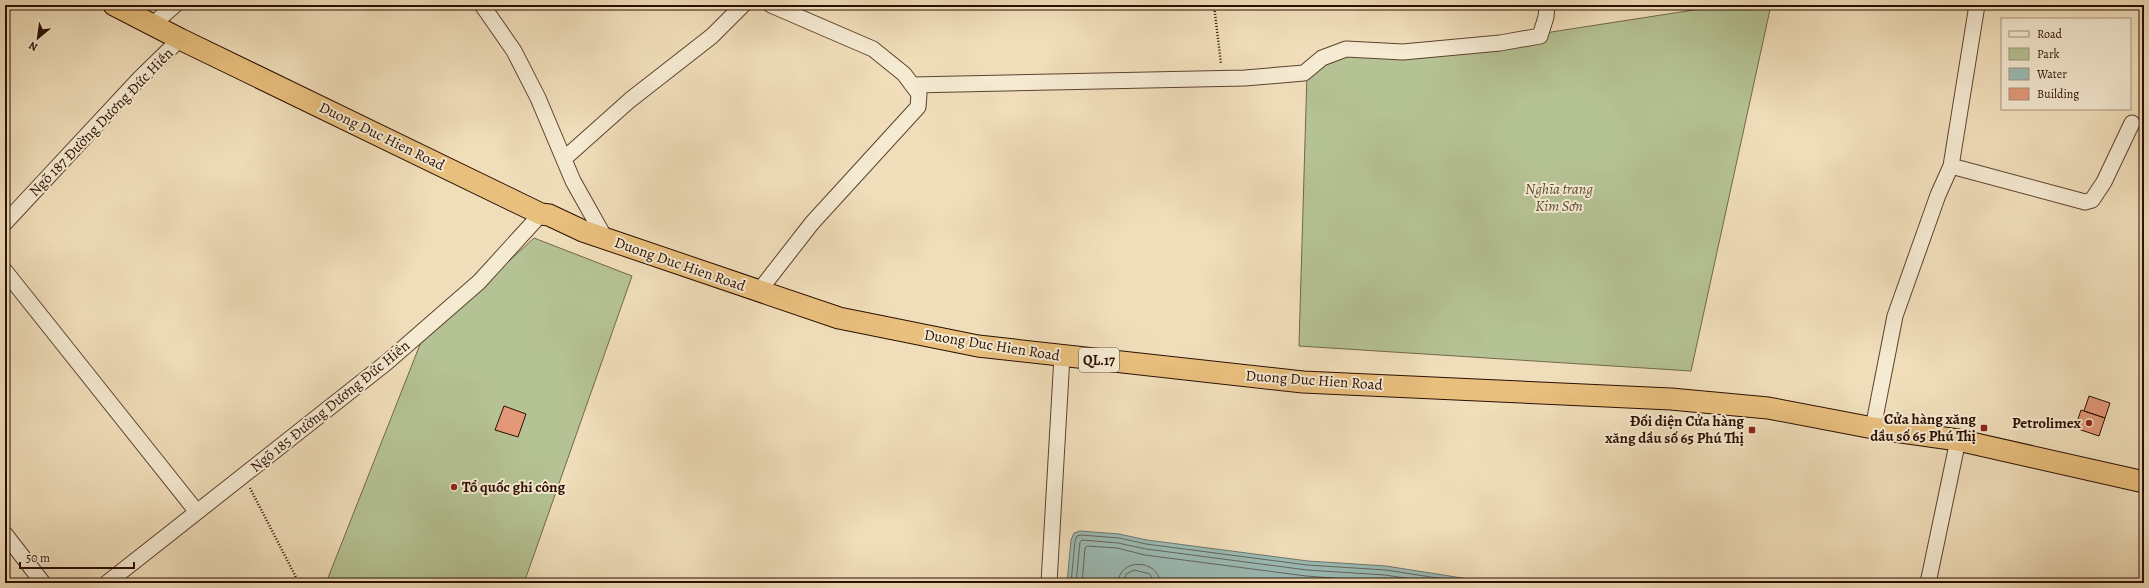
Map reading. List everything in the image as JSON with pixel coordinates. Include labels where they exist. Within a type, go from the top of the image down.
[{"type":"highway","name":"Duong Duc Hien Road","points":[[114,5],[180,39],[541,214],[549,215],[605,238],[839,318],[978,346],[1303,382],[1671,399],[1768,408],[1873,428],[1958,440],[2144,482]]},
{"type":"street","points":[[152,25],[175,5]]},
{"type":"street","points":[[482,5],[514,51],[538,98],[565,158],[573,181],[605,238]]},
{"type":"street","points":[[565,158],[630,100],[712,36],[743,5]]},
{"type":"street","points":[[759,291],[812,223],[918,107],[919,94],[904,74],[873,50],[771,5]]},
{"type":"street","points":[[912,85],[1222,78],[1304,72],[1322,58],[1346,49],[1403,52],[1500,44],[1540,36],[1546,17],[1547,5]]},
{"type":"street","points":[[1873,428],[1895,316],[1938,195],[1951,166],[1977,5]]},
{"type":"street","name":"Ngõ 187 Đường Dương Đức Hiền","points":[[5,223],[140,78],[180,39]]},
{"type":"street","points":[[1951,166],[2085,202],[2092,200],[2104,182],[2132,123]]},
{"type":"street","name":"Ngõ 185 Đường Dương Đức Hiền","points":[[107,583],[137,557],[197,512],[386,362],[479,282],[541,214]]},
{"type":"street","points":[[5,271],[197,512]]},
{"type":"street","points":[[1050,583],[1062,356]]},
{"type":"street","points":[[1928,583],[1958,440]]},
{"type":"street","points":[[5,534],[43,583]]},
{"type":"path","points":[[1214,5],[1222,78]]},
{"type":"path","points":[[244,475],[299,583]]},
{"type":"green space","name":"Nghĩa trang Kim Sơn","points":[[1726,5],[1771,5],[1691,371],[1299,346],[1307,73],[1346,49],[1409,54]]},
{"type":"green space","points":[[534,238],[632,276],[524,583],[326,583],[421,342]]},
{"type":"water","points":[[1080,531],[1119,534],[1147,540],[1308,561],[1386,566],[1494,583],[1157,583],[1134,579],[1133,583],[1067,583],[1071,540],[1074,533]]},
{"type":"building","points":[[2089,396],[2110,403],[2105,418],[2084,411]]},
{"type":"building","points":[[504,406],[526,414],[518,437],[495,430]]},
{"type":"building","points":[[2081,410],[2105,418],[2099,436],[2075,428]]},
{"type":"place","name":"Petrolimex","points":[[2089,423]]},
{"type":"place","name":"Cửa hàng xăng dầu số 65 Phú Thị","points":[[1984,428]]},
{"type":"place","name":"Đối diện Cửa hàng xăng dầu số 65 Phú Thị","points":[[1752,430]]},
{"type":"place","name":"Tổ quốc ghi công","points":[[454,487]]}]
